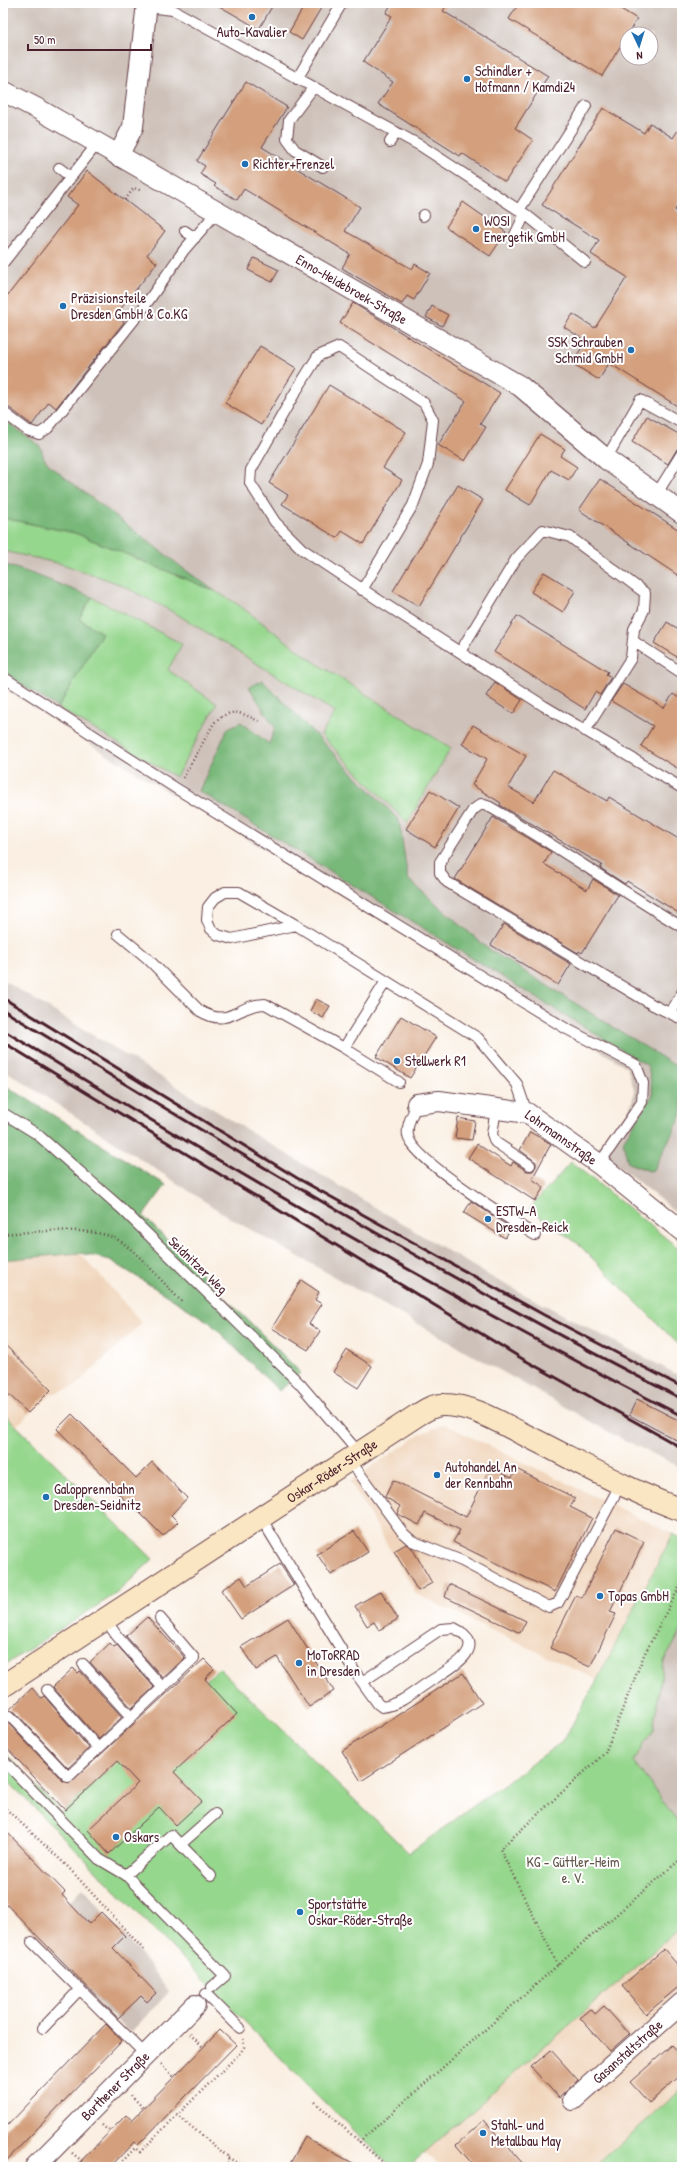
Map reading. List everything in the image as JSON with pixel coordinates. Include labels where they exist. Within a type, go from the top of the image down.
[{"type":"street","points":[[118,156],[133,127],[147,5]]},
{"type":"street","name":"Enno-Heidebroek-Straße","points":[[3,92],[38,109],[520,386],[606,459],[682,513]]},
{"type":"street","name":"Lohrmannstraße","points":[[417,1104],[439,1101],[527,1113],[599,1164],[682,1231]]},
{"type":"street","name":"Oskar-Röder-Straße","points":[[3,1686],[354,1456],[427,1410],[442,1404],[459,1406],[491,1418],[621,1482],[682,1510]]},
{"type":"street","name":"Borthener Straße","points":[[35,2167],[151,2057],[204,1995]]},
{"type":"street","name":"Gasanstaltstraße","points":[[573,2100],[682,2003]]},
{"type":"lane","points":[[297,79],[342,3]]},
{"type":"lane","points":[[147,5],[173,10],[313,88],[396,132],[451,170],[522,212],[585,262]]},
{"type":"lane","points":[[313,88],[289,120],[287,139],[295,150],[323,167]]},
{"type":"lane","points":[[514,237],[522,212],[586,106]]},
{"type":"lane","points":[[390,142],[396,132]]},
{"type":"lane","points":[[3,263],[98,144]]},
{"type":"lane","points":[[59,168],[71,177]]},
{"type":"lane","points":[[3,412],[27,430],[39,434],[48,428],[142,310],[216,212]]},
{"type":"lane","points":[[185,231],[195,238]]},
{"type":"lane","points":[[362,590],[413,505],[428,464],[433,420],[424,403],[339,347],[318,356],[292,396],[251,470],[250,483],[275,522],[302,549],[362,590],[585,731],[682,788]]},
{"type":"lane","points":[[606,459],[640,400],[682,424]]},
{"type":"lane","points":[[656,495],[682,453]]},
{"type":"lane","points":[[460,652],[516,559],[542,530],[570,537],[645,592],[644,610],[634,629],[631,658],[585,731]]},
{"type":"lane","points":[[633,641],[682,673]]},
{"type":"lane","points":[[3,677],[177,790],[565,1028],[636,1065],[643,1083],[642,1102],[599,1164]]},
{"type":"lane","points":[[682,927],[613,885],[558,846],[490,807],[480,804],[473,810],[440,862],[440,873],[447,882],[653,1005],[671,1012],[682,1020]]},
{"type":"lane","points":[[296,925],[232,938],[218,935],[211,929],[207,920],[208,907],[214,898],[225,892],[239,892],[296,925],[478,1038],[517,1084],[527,1113]]},
{"type":"lane","points":[[118,934],[147,958],[200,1011],[208,1016],[214,1018],[230,1017],[254,1005],[265,1004],[344,1048],[399,1082]]},
{"type":"lane","points":[[344,1048],[386,981]]},
{"type":"lane","points":[[671,1012],[682,993]]},
{"type":"lane","points":[[417,1104],[408,1124],[408,1137],[422,1157],[535,1235]]},
{"type":"lane","points":[[496,1109],[492,1128],[495,1142],[530,1166]]},
{"type":"lane","name":"Seidnitzer Weg","points":[[3,1113],[38,1134],[121,1208],[300,1384],[354,1456],[403,1533],[412,1541],[462,1561],[549,1607],[558,1603],[621,1482]]},
{"type":"lane","points":[[261,1518],[362,1682],[378,1704],[382,1707],[397,1703],[462,1661],[469,1649],[466,1636],[454,1628],[441,1629],[362,1682]]},
{"type":"lane","points":[[10,1716],[68,1777],[194,1658],[160,1618]]},
{"type":"lane","points":[[105,1619],[117,1636],[163,1688]]},
{"type":"lane","points":[[83,1664],[131,1717]]},
{"type":"lane","points":[[46,1690],[98,1748]]},
{"type":"lane","points":[[3,1760],[99,1859],[126,1875],[225,1976],[204,1995],[240,2028]]},
{"type":"lane","points":[[181,1844],[215,1814]]},
{"type":"lane","points":[[126,1875],[171,1835],[211,1876]]},
{"type":"lane","points":[[32,1942],[151,2057]]},
{"type":"lane","points":[[43,2028],[80,1989]]},
{"type":"path","points":[[177,790],[214,723],[221,716],[231,712],[243,713],[260,722]]},
{"type":"path","points":[[3,1234],[46,1231],[105,1233],[123,1242],[183,1303]]},
{"type":"path","points":[[678,1441],[682,1432]]},
{"type":"path","points":[[558,1965],[500,1848],[605,1753],[644,1655],[682,1582]]},
{"type":"path","points":[[3,1806],[67,1866],[144,1950]]},
{"type":"path","points":[[359,2142],[558,1965],[682,1858]]},
{"type":"path","points":[[117,2167],[135,2148],[140,2152],[241,2052],[244,2047],[244,2040],[239,2033],[240,2028]]},
{"type":"path","points":[[185,2030],[203,2047]]},
{"type":"path","points":[[151,2057],[174,2077]]},
{"type":"path","points":[[127,2090],[144,2109]]},
{"type":"path","points":[[315,2102],[388,2167]]},
{"type":"path","points":[[177,2115],[228,2158],[247,2167]]},
{"type":"path","points":[[98,2120],[110,2132]]},
{"type":"path","points":[[69,2150],[82,2161]]},
{"type":"path","points":[[226,2167],[228,2158]]},
{"type":"shaded area","points":[[3,3],[682,3],[682,1217],[597,1149],[629,1110],[635,1092],[627,1067],[102,752],[3,687]]},
{"type":"shaded area","points":[[3,980],[293,1158],[493,1278],[682,1377],[682,1468],[616,1436],[230,1218],[3,1069]]},
{"type":"shaded area","points":[[80,1253],[142,1323],[75,1386],[52,1394],[16,1426],[3,1413],[3,1260]]},
{"type":"shaded area","points":[[444,1424],[673,1534],[597,1680],[416,1594],[350,1481],[421,1434]]},
{"type":"shaded area","points":[[682,1630],[682,1827],[633,1761],[653,1730],[664,1661]]},
{"type":"shaded area","points":[[83,1888],[141,1955],[169,1992],[130,2033],[33,1939]]},
{"type":"shaded area","points":[[682,1926],[682,2089],[594,2167],[441,2167],[424,2153]]},
{"type":"green space","points":[[3,419],[40,446],[44,458],[50,466],[215,591],[75,533],[3,518]]},
{"type":"green space","points":[[3,518],[75,533],[215,591],[236,603],[310,659],[451,748],[407,823],[321,735],[335,712],[175,613],[117,583],[62,564],[3,551]]},
{"type":"green space","points":[[3,564],[92,597],[79,619],[102,633],[58,708],[3,672]]},
{"type":"green space","points":[[92,597],[182,644],[168,670],[217,704],[176,777],[58,708],[102,633],[79,619]]},
{"type":"green space","points":[[262,680],[399,820],[408,879],[487,948],[682,1070],[682,1115],[652,1172],[628,1163],[623,1141],[653,1095],[648,1066],[199,791],[228,728],[241,722],[269,744],[275,728],[249,687]]},
{"type":"green space","points":[[3,1084],[166,1185],[143,1216],[301,1373],[279,1391],[209,1322],[110,1260],[80,1253],[3,1260]]},
{"type":"green space","points":[[571,1162],[682,1251],[682,1343],[679,1345],[577,1243],[529,1209]]},
{"type":"green space","name":"Galopprennbahn Dresden-Seidnitz","points":[[3,1413],[153,1559],[117,1593],[3,1666]]},
{"type":"green space","name":"KG - Güttler-Heim e. V.","points":[[673,1534],[682,1539],[682,1630],[664,1661],[653,1730],[633,1761],[682,1827],[682,1926],[408,2167],[392,2167],[319,2097],[3,1776],[3,1751],[62,1813],[219,1668],[409,1853],[563,1741],[597,1680]]},
{"type":"green space","points":[[682,2089],[682,2167],[594,2167]]},
{"type":"building","name":"Auto-Kavalier","points":[[214,3],[274,3],[259,29]]},
{"type":"building","points":[[306,3],[324,3],[302,40],[289,32]]},
{"type":"building","name":"Schindler + Hofmann / Kamdi24","points":[[392,3],[448,3],[443,11],[548,76],[515,128],[533,140],[505,182],[462,153],[460,156],[378,104],[393,82],[363,62],[392,16],[386,13]]},
{"type":"building","points":[[519,3],[611,3],[637,19],[633,26],[619,26],[619,48],[602,76],[509,19]]},
{"type":"building","name":"Richter+Frenzel","points":[[246,82],[287,107],[262,147],[360,207],[345,231],[412,269],[415,264],[430,273],[414,300],[407,296],[402,304],[342,268],[350,254],[244,189],[237,200],[214,186],[216,184],[200,174],[205,166],[197,161]]},
{"type":"building","points":[[603,108],[644,133],[650,123],[673,138],[682,124],[682,199],[675,210],[682,215],[682,409],[609,363],[599,380],[572,363],[586,341],[564,327],[573,314],[595,328],[627,277],[591,254],[599,240],[542,205]]},
{"type":"building","name":"Präzisionsteile Dresden GmbH & Co.KG","points":[[87,171],[165,231],[147,255],[157,263],[115,316],[124,322],[56,408],[49,402],[32,425],[3,403],[3,291],[8,295],[78,205],[67,197]]},
{"type":"building","name":"WOSI Energetik GmbH","points":[[463,202],[506,232],[490,256],[446,227]]},
{"type":"building","points":[[254,258],[279,270],[272,282],[248,270]]},
{"type":"building","points":[[353,303],[500,393],[480,424],[486,427],[465,461],[438,445],[466,401],[340,323]]},
{"type":"building","points":[[432,306],[448,315],[442,326],[426,317]]},
{"type":"building","points":[[260,346],[296,368],[261,425],[225,403]]},
{"type":"building","points":[[329,385],[406,432],[383,468],[402,480],[363,544],[342,531],[337,538],[282,504],[288,495],[269,483]]},
{"type":"building","points":[[647,416],[682,436],[682,447],[677,449],[668,464],[632,442]]},
{"type":"building","points":[[540,434],[565,449],[560,456],[577,467],[569,480],[551,470],[530,505],[505,490]]},
{"type":"building","points":[[600,479],[682,532],[682,578],[579,510]]},
{"type":"building","points":[[458,485],[483,500],[419,606],[393,591]]},
{"type":"building","points":[[544,572],[575,591],[563,612],[531,592]]},
{"type":"building","points":[[517,616],[608,672],[606,674],[611,677],[600,695],[595,692],[585,709],[494,652]]},
{"type":"building","points":[[667,622],[682,631],[682,660],[654,643]]},
{"type":"building","points":[[495,682],[522,700],[513,714],[486,696]]},
{"type":"building","points":[[623,684],[664,708],[673,694],[682,700],[682,771],[641,746],[653,726],[611,701]]},
{"type":"building","points":[[473,725],[526,756],[508,787],[534,802],[553,770],[607,801],[609,797],[682,841],[682,915],[627,881],[625,884],[600,868],[602,865],[500,805],[501,803],[472,785],[487,759],[462,744]]},
{"type":"building","points":[[430,790],[459,808],[435,847],[406,829]]},
{"type":"building","points":[[493,817],[551,852],[544,864],[587,890],[593,879],[618,895],[582,953],[579,951],[578,953],[455,879]]},
{"type":"building","points":[[504,924],[571,964],[558,985],[491,945]]},
{"type":"building","points":[[316,999],[330,1006],[323,1018],[310,1011]]},
{"type":"building","points":[[401,1016],[436,1037],[410,1078],[376,1057]]},
{"type":"building","points":[[458,1118],[475,1121],[472,1140],[455,1138]]},
{"type":"building","points":[[530,1132],[551,1144],[532,1179],[544,1187],[535,1201],[468,1158],[477,1144],[511,1166],[513,1162],[527,1171],[533,1171],[536,1166],[536,1162],[520,1150]]},
{"type":"building","name":"ESTW-A Dresden-Reick","points":[[471,1201],[511,1228],[505,1238],[464,1213]]},
{"type":"building","points":[[301,1280],[319,1292],[315,1300],[322,1304],[309,1324],[320,1331],[308,1350],[272,1328]]},
{"type":"building","points":[[3,1343],[51,1390],[28,1413],[3,1389]]},
{"type":"building","points":[[347,1350],[372,1366],[358,1388],[333,1372]]},
{"type":"building","points":[[637,1399],[682,1422],[682,1443],[629,1415]]},
{"type":"building","points":[[72,1414],[136,1478],[152,1462],[187,1498],[171,1515],[178,1522],[163,1536],[133,1506],[132,1508],[117,1492],[118,1491],[57,1429]]},
{"type":"building","points":[[490,1468],[512,1478],[516,1469],[575,1498],[570,1507],[592,1518],[555,1592],[453,1542],[460,1530],[425,1513],[419,1525],[398,1514],[400,1506],[385,1497],[393,1480],[466,1517]]},
{"type":"building","name":"Topas GmbH","points":[[616,1528],[644,1542],[610,1612],[616,1614],[590,1667],[550,1648],[576,1595],[582,1598]]},
{"type":"building","points":[[354,1531],[368,1552],[331,1575],[317,1554]]},
{"type":"building","points":[[406,1544],[412,1548],[432,1583],[418,1591],[394,1551]]},
{"type":"building","points":[[280,1564],[294,1585],[241,1619],[221,1590],[241,1577],[247,1586]]},
{"type":"building","points":[[449,1584],[526,1621],[520,1633],[445,1597]]},
{"type":"building","points":[[381,1591],[398,1619],[379,1630],[374,1622],[367,1626],[355,1606]]},
{"type":"building","points":[[147,1617],[185,1658],[163,1678],[126,1636]]},
{"type":"building","name":"MoToRRAD in Dresden","points":[[288,1618],[334,1691],[309,1707],[277,1657],[256,1670],[241,1647]]},
{"type":"building","points":[[110,1643],[114,1647],[117,1645],[154,1687],[132,1708],[90,1662]]},
{"type":"building","points":[[204,1659],[214,1669],[205,1679],[237,1714],[174,1772],[202,1801],[176,1825],[159,1807],[109,1854],[88,1830],[138,1783],[117,1761],[65,1810],[3,1744],[4,1715],[5,1720],[63,1781],[70,1783]]},
{"type":"building","points":[[73,1668],[78,1673],[80,1671],[122,1717],[99,1739],[53,1687]]},
{"type":"building","points":[[463,1673],[482,1703],[361,1781],[342,1751]]},
{"type":"building","points":[[32,1688],[41,1698],[44,1696],[89,1748],[68,1768],[15,1712],[9,1710]]},
{"type":"building","points":[[3,1828],[65,1892],[62,1895],[89,1924],[101,1912],[125,1936],[113,1948],[156,1993],[147,2002],[141,1996],[118,2018],[3,1901]]},
{"type":"building","points":[[664,1949],[682,1970],[682,1984],[646,2014],[622,1986]]},
{"type":"building","points":[[604,2006],[629,2034],[610,2051],[580,2018],[591,2009],[595,2014]]},
{"type":"building","points":[[106,2024],[122,2041],[3,2164],[3,2130]]},
{"type":"building","points":[[220,2030],[236,2045],[138,2145],[134,2142],[110,2167],[75,2167],[126,2115],[132,2120]]},
{"type":"building","points":[[672,2045],[682,2056],[682,2074],[649,2103],[630,2082]]},
{"type":"building","points":[[551,2050],[578,2080],[559,2098],[531,2067]]},
{"type":"building","name":"Stahl- und Metallbau May","points":[[484,2120],[526,2167],[475,2167],[456,2145]]},
{"type":"building","points":[[305,2137],[360,2167],[288,2167]]},
{"type":"railway","points":[[3,998],[297,1178],[544,1315],[682,1387]]},
{"type":"railway","points":[[3,1010],[254,1162],[424,1260],[509,1308],[682,1399]]},
{"type":"railway","points":[[3,1030],[170,1132],[339,1230],[509,1325],[682,1416]]},
{"type":"railway","points":[[3,1042],[521,1358],[682,1448]]},
{"type":"place","name":"Auto-Kavalier","points":[[252,17]]},
{"type":"place","name":"Schindler + Hofmann / Kamdi24","points":[[467,79]]},
{"type":"place","name":"Richter+Frenzel","points":[[245,164]]},
{"type":"place","name":"WOSI Energetik GmbH","points":[[476,229]]},
{"type":"place","name":"Präzisionsteile Dresden GmbH & Co.KG","points":[[63,306]]},
{"type":"place","name":"SSK Schrauben Schmid GmbH","points":[[631,350]]},
{"type":"place","name":"Stellwerk R1","points":[[397,1061]]},
{"type":"place","name":"ESTW-A Dresden-Reick","points":[[488,1219]]},
{"type":"place","name":"Autohandel An der Rennbahn","points":[[437,1475]]},
{"type":"place","name":"Galopprennbahn Dresden-Seidnitz","points":[[46,1497]]},
{"type":"place","name":"Topas GmbH","points":[[600,1596]]},
{"type":"place","name":"MoToRRAD in Dresden","points":[[299,1663]]},
{"type":"place","name":"Oskars","points":[[116,1837]]},
{"type":"place","name":"Sportstätte Oskar-Röder-Straße","points":[[300,1912]]},
{"type":"place","name":"Stahl- und Metallbau May","points":[[483,2133]]}]
